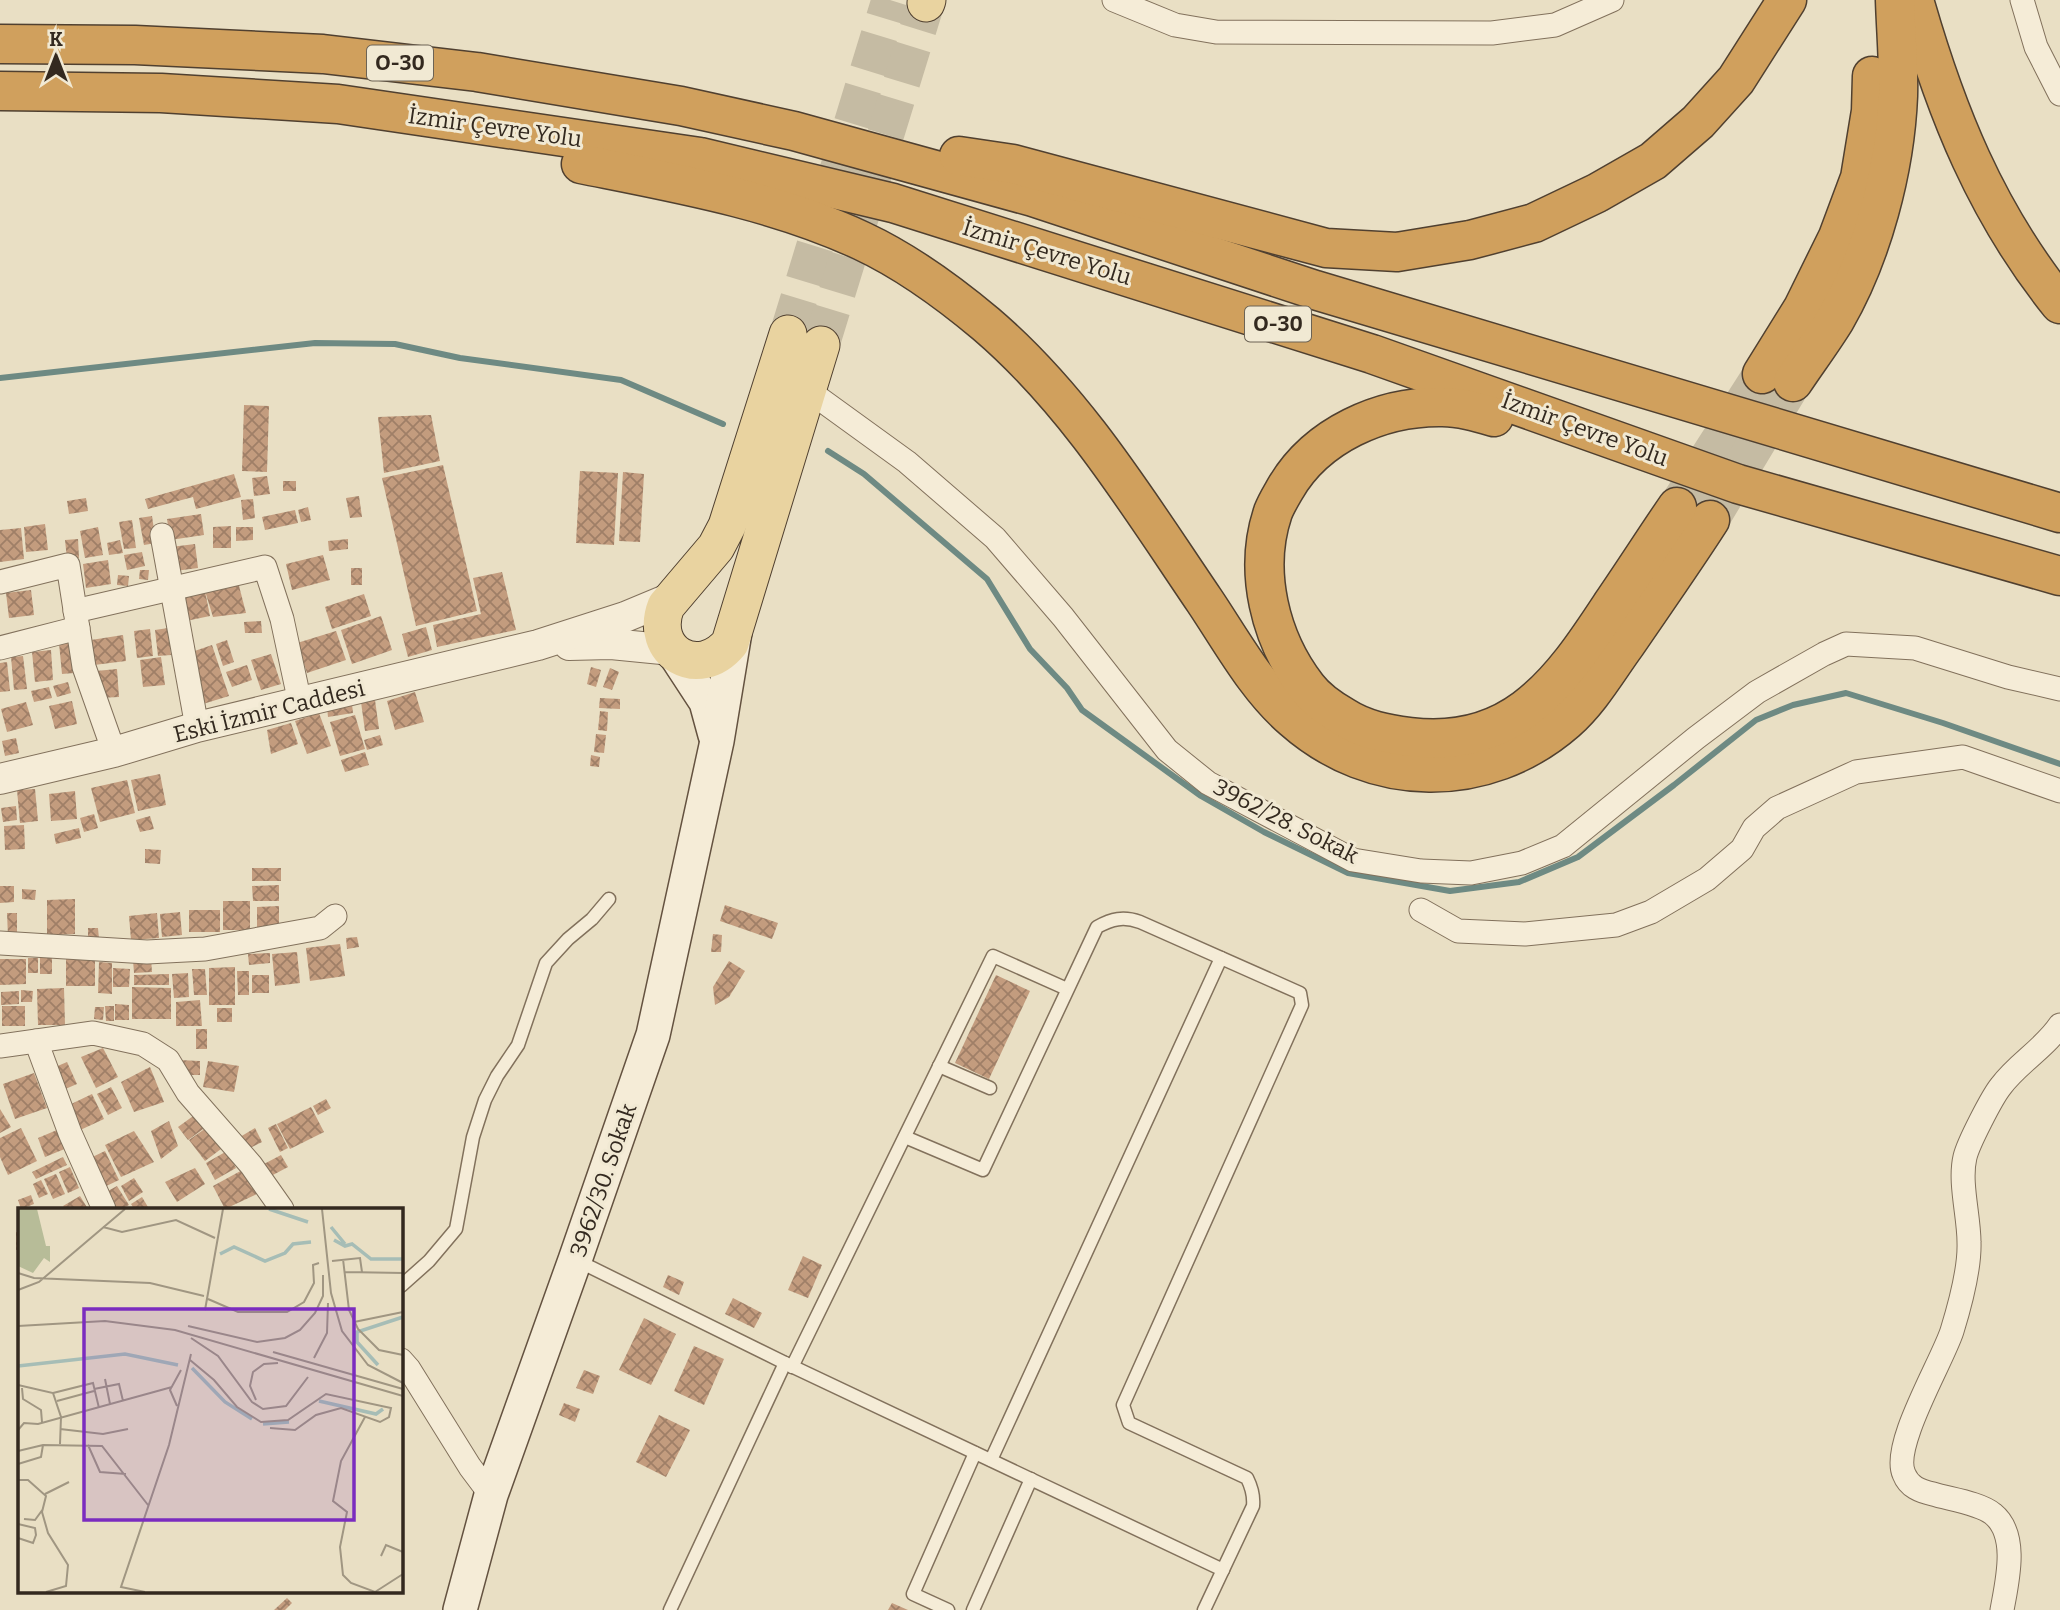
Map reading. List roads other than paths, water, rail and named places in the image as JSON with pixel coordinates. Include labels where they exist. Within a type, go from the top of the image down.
[{"type":"highway","points":[[794,131],[1013,164],[1326,248],[1397,251],[1470,240],[1534,223],[1598,193],[1653,161],[1698,122],[1736,80],[1787,0]]},
{"type":"highway","points":[[1870,0],[1873,52],[1871,111],[1860,178],[1838,237],[1803,308],[1777,378],[1835,319],[1874,230],[1894,147],[1898,94],[1895,0]]},
{"type":"highway","points":[[1914,0],[1945,100],[1973,168],[2011,237],[2060,304]]},
{"type":"highway","name":"İzmir Çevre Yolu","points":[[0,44],[135,45],[323,54],[477,72],[681,106],[794,131],[1033,197],[1315,290],[2060,513]]},
{"type":"highway","name":"İzmir Çevre Yolu","points":[[0,91],[161,93],[338,104],[700,156],[892,203],[1372,354],[1738,484],[2060,576]]},
{"type":"highway","points":[[483,125],[535,154],[700,188],[827,227],[867,243],[950,295],[1025,360],[1071,410],[1106,456],[1244,659],[1281,708],[1316,737],[1368,764],[1391,770],[1425,773],[1479,768],[1503,760],[1544,737],[1567,720],[1599,682],[1693,514],[1558,678],[1524,710],[1498,726],[1472,736],[1444,739],[1388,734],[1345,718],[1308,689],[1277,635],[1268,597],[1265,565],[1269,526],[1274,509],[1302,464],[1317,449],[1352,428],[1374,419],[1422,408],[1442,407],[1465,409],[1738,484]]},
{"type":"main road","points":[[672,650],[687,659],[705,660],[722,653],[735,632],[808,391],[805,340],[727,526],[716,547],[673,597],[662,616],[661,628],[665,640],[706,702],[716,741]]},
{"type":"main road","points":[[673,597],[681,591],[700,587],[719,593],[732,609],[735,632]]},
{"type":"main road","name":"3962/30. Sokak","points":[[460,1610],[491,1495],[653,1035],[716,741],[735,632]]},
{"type":"street","points":[[1114,0],[1175,25],[1216,32],[1492,33],[1555,25],[1612,0]]},
{"type":"street","points":[[2022,0],[2036,47],[2060,94]]},
{"type":"street","name":"3962/28. Sokak","points":[[808,391],[907,462],[995,538],[1063,617],[1167,750],[1208,783],[1353,860],[1422,871],[1471,873],[1522,863],[1563,846],[1757,692],[1846,644],[1915,648],[2060,690]]},
{"type":"street","points":[[162,536],[197,727]]},
{"type":"street","points":[[0,582],[68,565],[84,667],[114,752]]},
{"type":"street","points":[[0,648],[76,619],[172,589],[265,567],[282,619],[300,703]]},
{"type":"street","name":"Eski İzmir Caddesi","points":[[0,779],[114,752],[197,727],[538,645],[625,617],[673,597]]},
{"type":"street","name":"Eski İzmir Caddesi","points":[[538,645],[611,644],[672,650]]},
{"type":"street","points":[[1421,910],[1458,931],[1525,934],[1616,925],[1651,912],[1707,879],[1742,849],[1754,828],[1777,808],[1856,772],[1963,757],[2060,791]]},
{"type":"street","points":[[0,943],[147,952],[205,949],[320,928],[335,916]]},
{"type":"street","points":[[2002,1610],[2009,1572],[2010,1547],[1994,1514],[1977,1506],[1917,1490],[1904,1477],[1900,1462],[1910,1427],[1951,1332],[1964,1282],[1969,1244],[1965,1157],[2000,1086],[2060,1025]]},
{"type":"street","points":[[0,1046],[93,1033],[143,1044],[168,1060],[188,1093],[251,1165],[281,1208]]},
{"type":"street","points":[[36,1041],[70,1133],[104,1208]]},
{"type":"street","points":[[402,1361],[491,1495]]},
{"type":"lane","points":[[402,1285],[429,1261],[456,1229],[473,1137],[485,1100],[496,1076],[518,1045],[546,963],[609,899]]},
{"type":"lane","points":[[905,1137],[983,1170],[1097,927],[1112,919],[1128,918],[1140,922],[1300,993],[1302,1005],[1123,1405],[1129,1423],[1247,1478],[1254,1497],[1253,1506],[1204,1610]]},
{"type":"lane","points":[[670,1610],[788,1365],[905,1137],[993,956],[1067,989]]},
{"type":"lane","points":[[991,1460],[1221,958]]},
{"type":"lane","points":[[939,1066],[990,1088]]},
{"type":"lane","points":[[575,1260],[788,1365],[1223,1570]]},
{"type":"lane","points":[[948,1610],[913,1594],[975,1453]]},
{"type":"lane","points":[[973,1610],[1031,1479]]},
{"type":"waterway","points":[[0,378],[315,343],[395,344],[460,358],[621,380],[723,424]]},
{"type":"waterway","points":[[828,451],[864,474],[987,579],[1030,649],[1067,688],[1082,710],[1201,796],[1264,832],[1348,873],[1450,891],[1519,882],[1578,857],[1756,720],[1793,705],[1846,693],[2060,764]]},
{"type":"tunnel","points":[[788,334],[890,0]]},
{"type":"tunnel","points":[[821,345],[926,3]]},
{"type":"tunnel","points":[[1677,507],[1762,374]]},
{"type":"tunnel","points":[[1710,520],[1793,382]]}]
